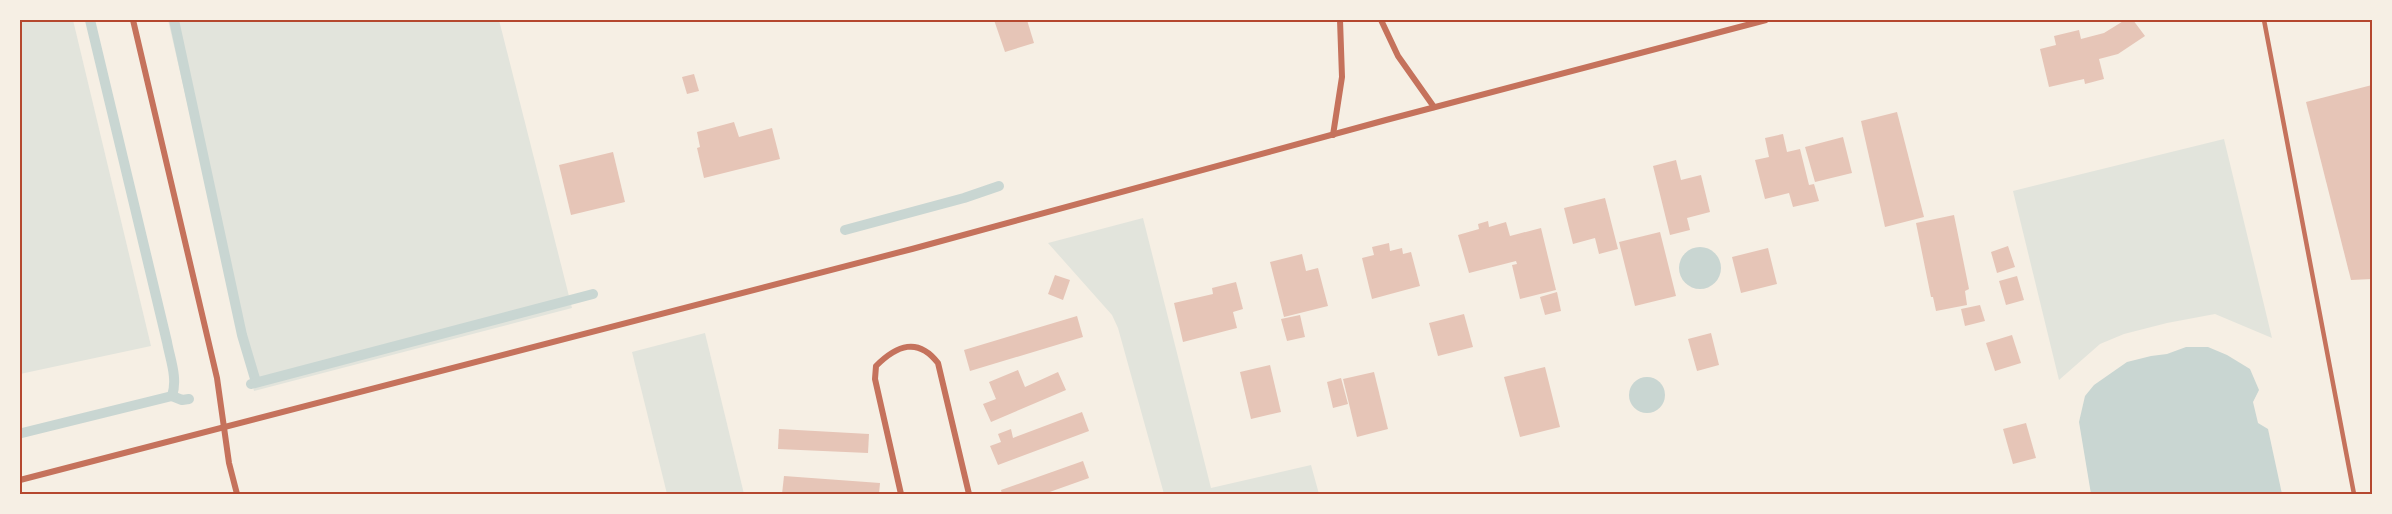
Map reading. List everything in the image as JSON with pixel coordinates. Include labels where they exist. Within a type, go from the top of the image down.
[{"type":"street","points":[[134,20],[217,378],[229,463],[237,495]]},
{"type":"street","points":[[1332,135],[1342,77],[1340,20]]},
{"type":"street","points":[[1381,20],[1398,56],[1434,108]]},
{"type":"street","points":[[20,480],[912,249],[1767,20]]},
{"type":"street","points":[[901,495],[875,379],[876,366],[893,352],[920,347],[929,352],[938,363],[969,495]]},
{"type":"lane","points":[[2264,20],[2354,495]]},
{"type":"shaded area","points":[[20,20],[73,20],[151,346],[20,374]]},
{"type":"shaded area","points":[[168,20],[499,20],[572,308],[254,391]]},
{"type":"shaded area","points":[[2224,139],[2272,338],[2215,314],[2167,323],[2124,334],[2100,344],[2059,380],[2013,191]]},
{"type":"shaded area","points":[[1143,218],[1211,488],[1311,465],[1319,494],[1164,494],[1118,328],[1112,315],[1048,243]]},
{"type":"shaded area","points":[[1700,247],[1715,253],[1721,268],[1715,283],[1700,289],[1685,283],[1679,268],[1685,253]]},
{"type":"shaded area","points":[[705,333],[744,494],[667,494],[632,352]]},
{"type":"shaded area","points":[[2186,347],[2208,347],[2250,369],[2259,390],[2253,402],[2258,423],[2268,429],[2282,494],[2091,494],[2079,422],[2085,396],[2094,385],[2127,362],[2167,354]]},
{"type":"shaded area","points":[[1647,377],[1660,382],[1665,395],[1660,408],[1647,413],[1634,408],[1629,395],[1634,382]]},
{"type":"building","points":[[994,20],[1027,20],[1034,43],[1005,52]]},
{"type":"building","points":[[2125,20],[2133,20],[2145,36],[2118,54],[2099,59],[2104,79],[2085,84],[2084,79],[2049,87],[2040,49],[2056,45],[2054,36],[2079,30],[2081,39],[2104,33]]},
{"type":"building","points":[[694,74],[699,91],[687,94],[682,77]]},
{"type":"building","points":[[2372,85],[2372,279],[2351,280],[2306,102]]},
{"type":"building","points":[[1897,112],[1924,217],[1885,227],[1861,121]]},
{"type":"building","points":[[734,122],[739,137],[772,128],[780,159],[704,178],[697,148],[700,147],[697,132]]},
{"type":"building","points":[[1783,134],[1787,152],[1800,149],[1809,185],[1814,184],[1819,201],[1793,207],[1789,193],[1765,199],[1755,160],[1769,157],[1765,138]]},
{"type":"building","points":[[1843,137],[1852,173],[1815,182],[1805,147]]},
{"type":"building","points":[[613,152],[625,202],[571,215],[559,165]]},
{"type":"building","points":[[1676,160],[1681,180],[1701,175],[1710,212],[1687,218],[1690,230],[1670,235],[1653,166]]},
{"type":"building","points":[[1605,198],[1618,249],[1599,254],[1595,238],[1573,244],[1564,208]]},
{"type":"building","points":[[1954,215],[1969,289],[1965,291],[1967,305],[1936,311],[1916,223]]},
{"type":"building","points":[[1488,221],[1489,227],[1506,222],[1510,236],[1541,228],[1556,290],[1520,299],[1512,265],[1517,264],[1516,261],[1469,273],[1458,235],[1479,229],[1478,224]]},
{"type":"building","points":[[1660,232],[1676,296],[1635,306],[1619,242]]},
{"type":"building","points":[[1389,243],[1390,251],[1402,248],[1403,254],[1411,252],[1420,286],[1372,299],[1362,258],[1374,255],[1372,247]]},
{"type":"building","points":[[2008,246],[2015,267],[1997,273],[1991,252]]},
{"type":"building","points":[[1768,248],[1777,284],[1741,293],[1732,257]]},
{"type":"building","points":[[1302,254],[1306,271],[1318,268],[1328,306],[1284,317],[1270,262]]},
{"type":"building","points":[[1055,275],[1070,280],[1063,300],[1048,294]]},
{"type":"building","points":[[2017,276],[2024,300],[2006,305],[1999,281]]},
{"type":"building","points":[[1236,282],[1243,309],[1233,312],[1237,328],[1183,342],[1174,303],[1213,294],[1212,288]]},
{"type":"building","points":[[1557,292],[1561,311],[1545,315],[1540,297]]},
{"type":"building","points":[[1980,305],[1985,321],[1965,326],[1961,309]]},
{"type":"building","points":[[1464,314],[1473,347],[1438,356],[1429,323]]},
{"type":"building","points":[[1300,315],[1305,337],[1287,341],[1281,319]]},
{"type":"building","points":[[1077,316],[1083,337],[970,371],[964,350]]},
{"type":"building","points":[[1711,333],[1719,365],[1697,371],[1688,339]]},
{"type":"building","points":[[2012,335],[2021,363],[1995,371],[1986,343]]},
{"type":"building","points":[[1270,365],[1281,412],[1251,419],[1240,372]]},
{"type":"building","points":[[1545,367],[1560,427],[1520,437],[1504,377]]},
{"type":"building","points":[[1018,370],[1025,387],[1058,372],[1066,390],[991,422],[983,404],[996,399],[989,382]]},
{"type":"building","points":[[1374,372],[1388,429],[1357,437],[1343,379]]},
{"type":"building","points":[[1341,378],[1348,404],[1333,408],[1327,382]]},
{"type":"building","points":[[1082,412],[1089,431],[998,465],[990,446],[1001,442],[998,434],[1011,429],[1013,438]]},
{"type":"building","points":[[2026,423],[2036,458],[2013,464],[2003,429]]},
{"type":"building","points":[[779,429],[869,434],[868,453],[778,449]]},
{"type":"building","points":[[1083,461],[1089,478],[1044,494],[1002,494],[1001,490]]},
{"type":"building","points":[[784,476],[880,483],[879,494],[782,494]]},
{"type":"waterway","points":[[22,433],[172,396],[174,389],[174,375],[167,342],[90,20]]},
{"type":"waterway","points":[[174,20],[242,335],[256,382]]},
{"type":"waterway","points":[[845,230],[964,198],[999,186]]},
{"type":"waterway","points":[[251,384],[593,294]]},
{"type":"waterway","points":[[172,396],[182,400],[189,399]]}]
